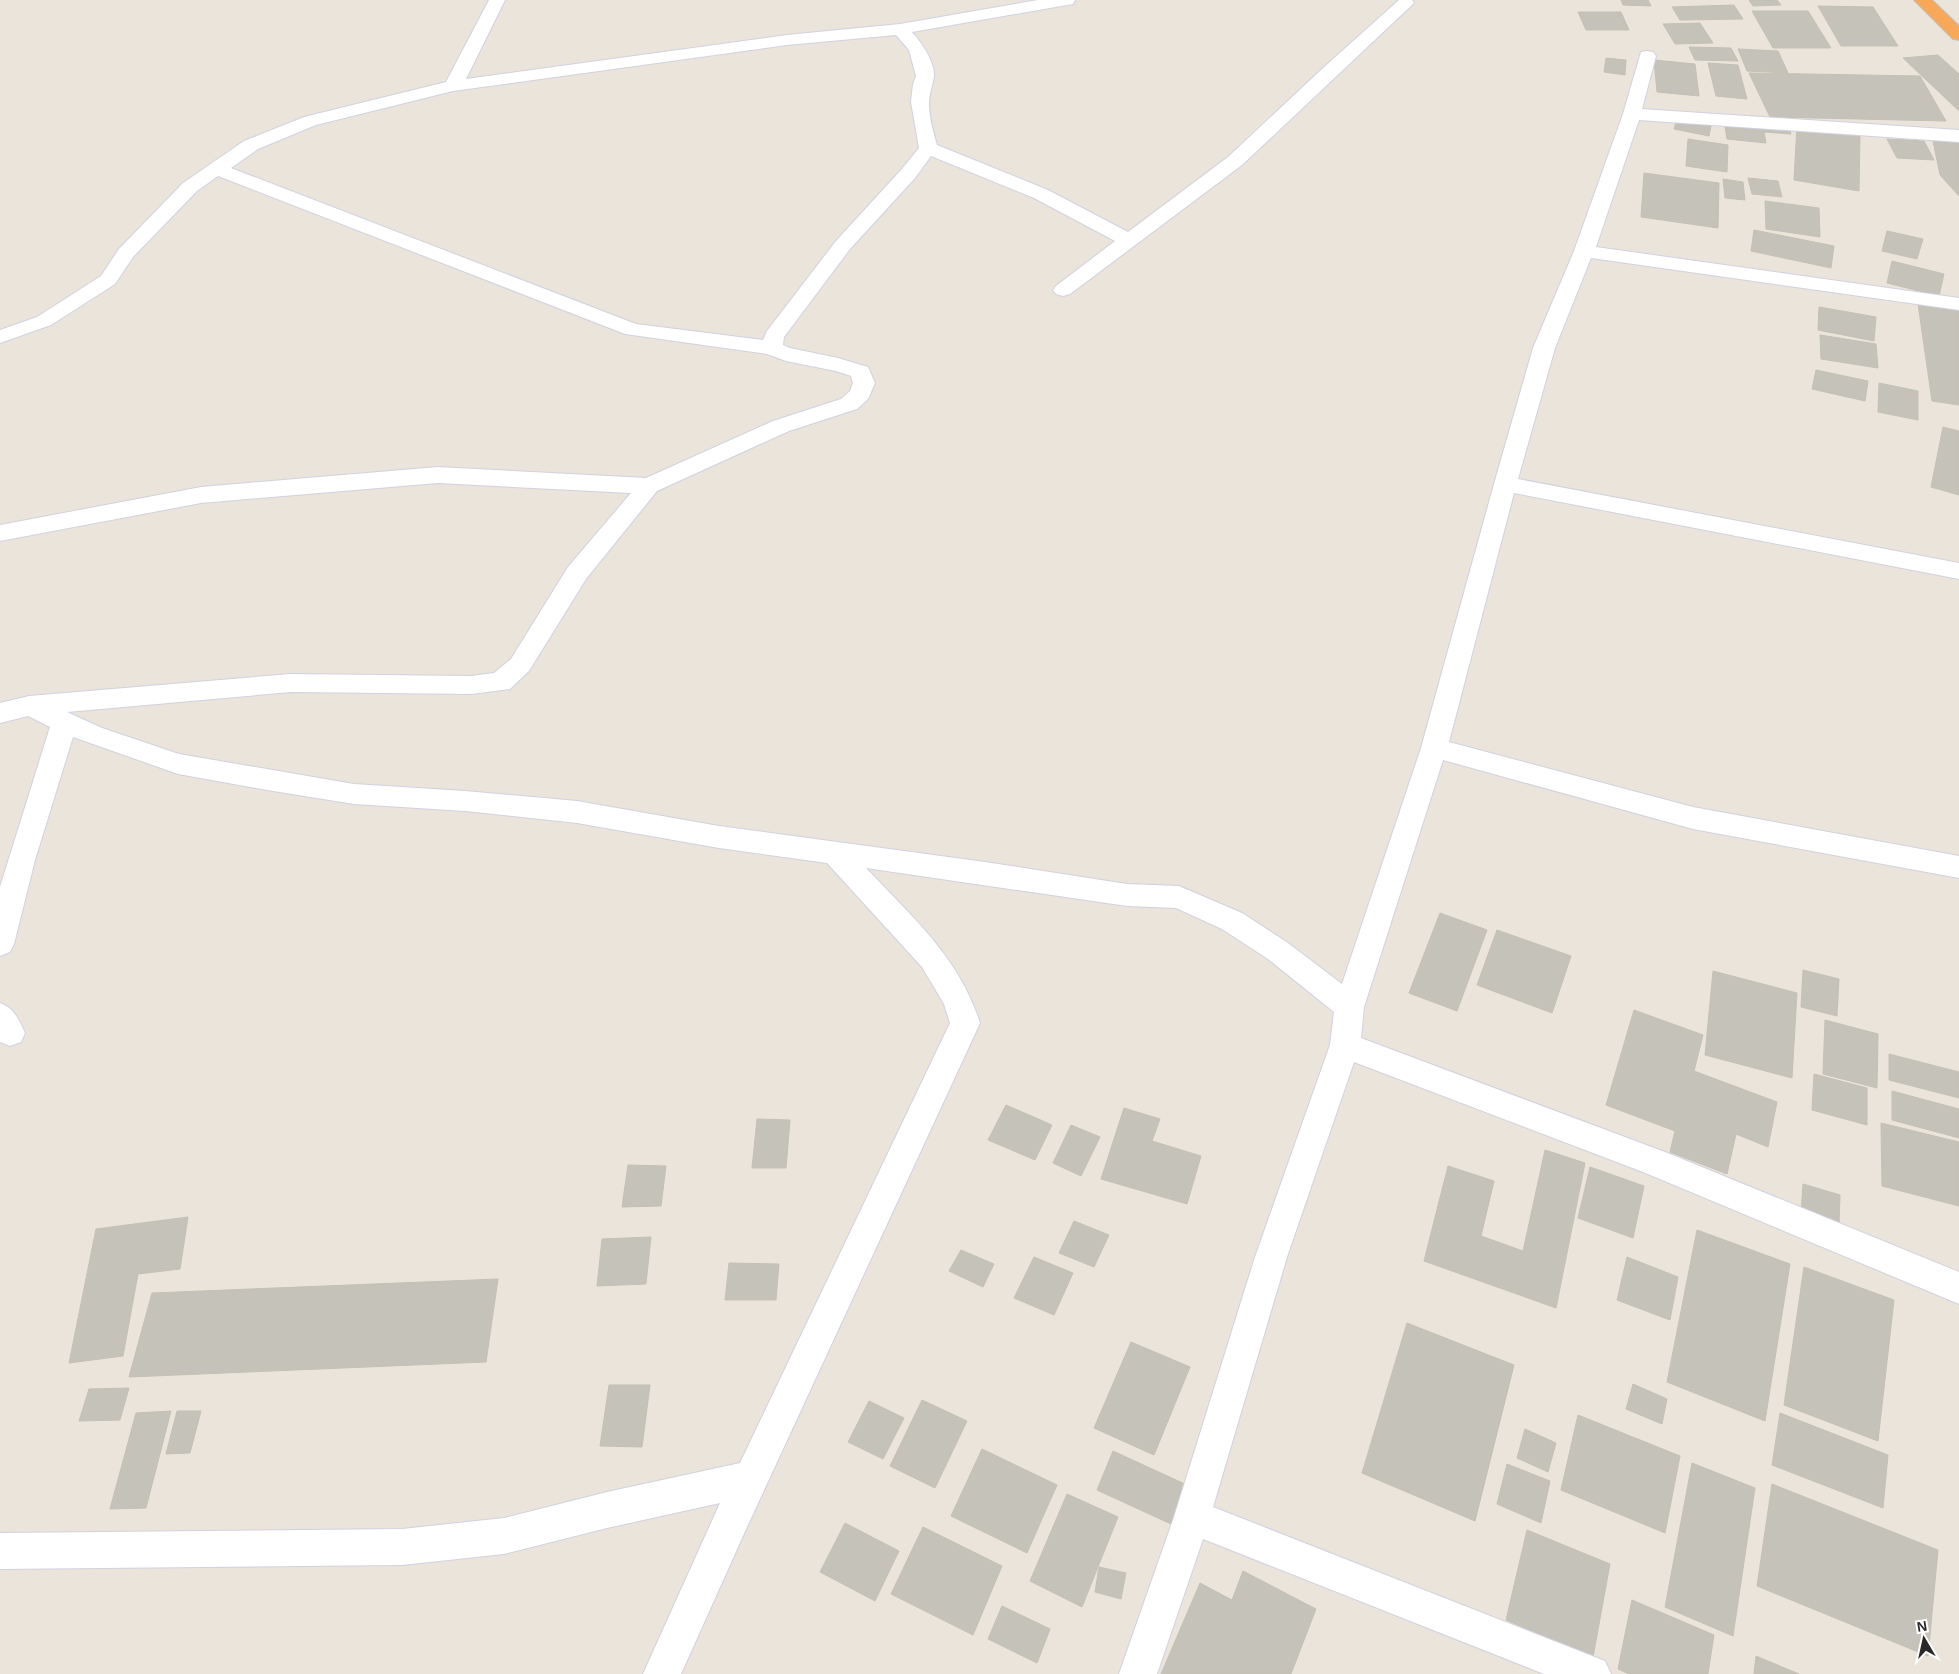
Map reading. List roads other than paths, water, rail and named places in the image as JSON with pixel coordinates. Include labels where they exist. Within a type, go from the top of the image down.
[{"type":"highway","points":[[1922,0],[1959,34]]},
{"type":"street","points":[[453,86],[496,0]]},
{"type":"street","points":[[0,337],[44,321],[108,280],[126,253],[190,187],[251,145],[310,121],[453,86],[787,40],[900,29],[1067,0]]},
{"type":"street","points":[[1063,290],[1235,161],[1328,72],[1406,2]]},
{"type":"street","points":[[772,348],[774,336],[838,252],[908,174],[928,148],[922,120],[919,88],[925,76],[917,49],[900,29]]},
{"type":"street","points":[[1138,1674],[1192,1517],[1271,1257],[1345,1045],[1349,1007],[1434,748],[1505,484],[1544,348],[1584,250],[1632,114],[1647,56]]},
{"type":"street","points":[[1632,114],[1959,136]]},
{"type":"street","points":[[928,148],[1041,194],[1128,240]]},
{"type":"street","points":[[0,713],[29,706],[291,684],[471,685],[501,682],[520,665],[577,573],[649,486],[781,426],[849,404],[860,394],[864,383],[860,372],[847,366],[785,355],[772,348],[632,330],[217,169]]},
{"type":"street","points":[[1584,250],[1959,304]]},
{"type":"street","points":[[0,533],[200,495],[438,476],[649,486]]},
{"type":"street","points":[[1505,484],[1959,571]]},
{"type":"street","points":[[29,706],[93,735],[178,764],[268,780],[354,794],[465,801],[577,812],[719,837],[1127,895],[1179,897],[1232,921],[1278,951],[1349,1007]]},
{"type":"street","points":[[0,944],[8,907],[40,797],[65,722]]},
{"type":"street","points":[[1434,748],[1693,818],[1959,867]]},
{"type":"street","points":[[662,1674],[965,1023],[958,1000],[932,958],[835,853]]},
{"type":"street","points":[[1345,1045],[1530,1113],[1808,1223],[1959,1288]]},
{"type":"street","points":[[0,1551],[402,1547],[504,1536],[607,1510],[752,1478]]},
{"type":"street","points":[[1192,1517],[1592,1674]]}]
